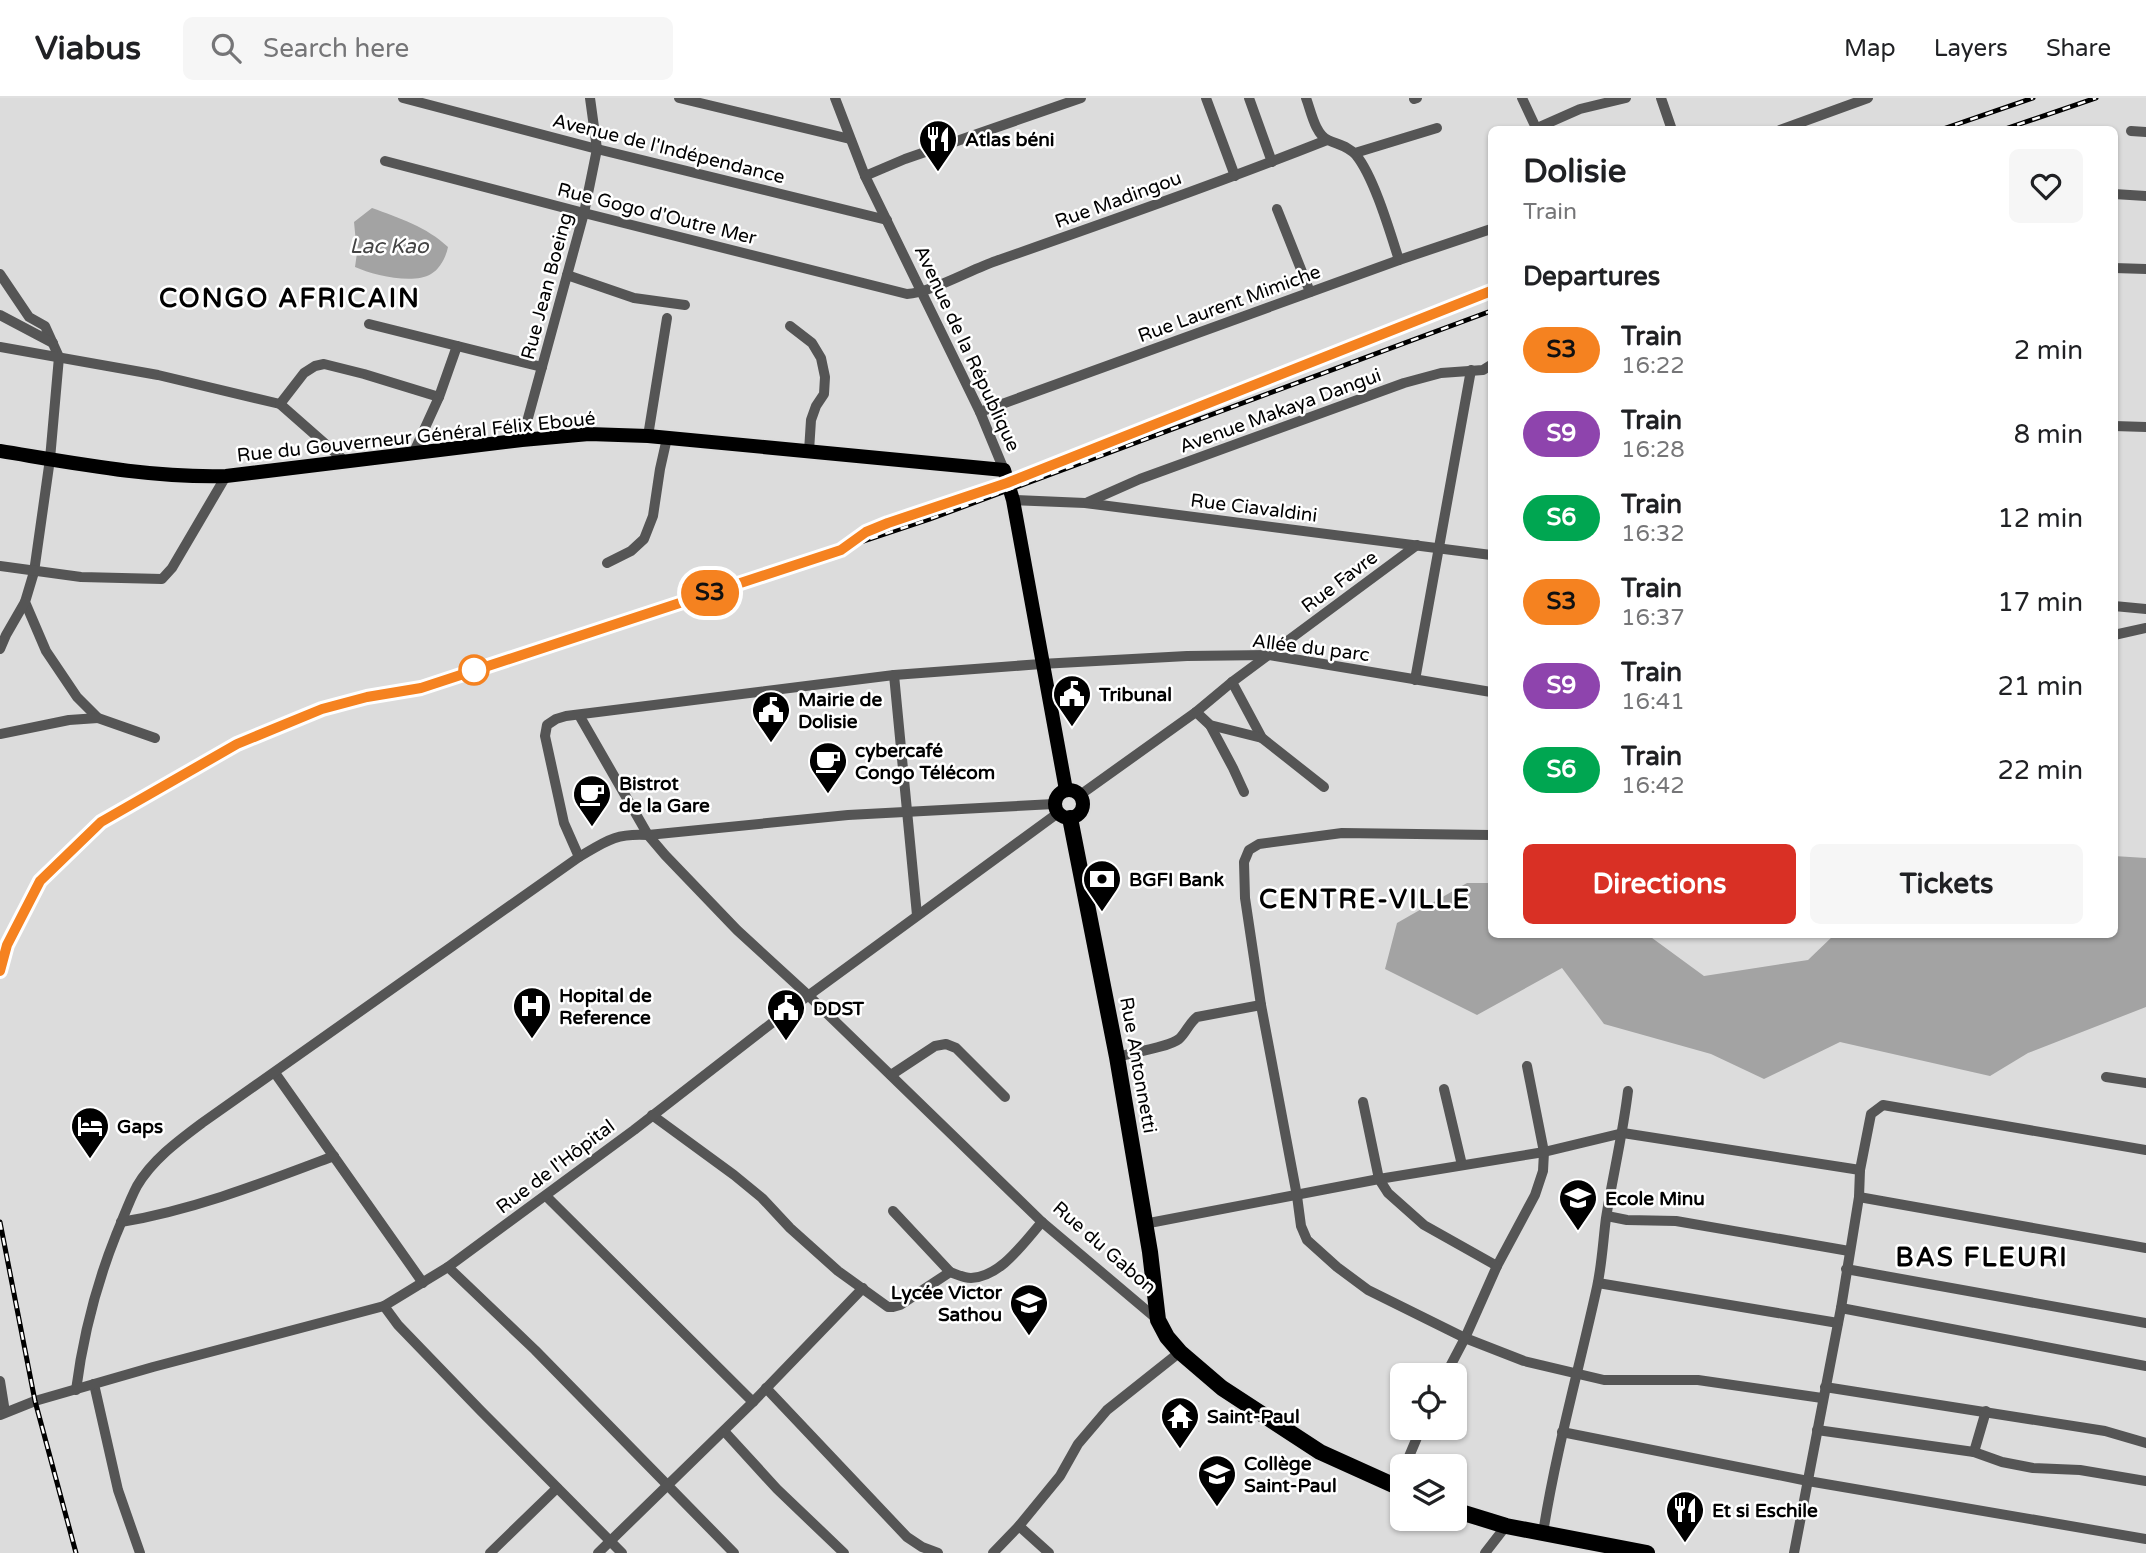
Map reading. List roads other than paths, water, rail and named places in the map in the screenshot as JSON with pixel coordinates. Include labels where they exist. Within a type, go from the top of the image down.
[{"type":"highway","name":"Rue Antonnetti","points":[[1060,812],[1117,1057],[1150,1252],[1158,1320]]},
{"type":"highway","name":"Rue du Gabon","points":[[1158,1320],[1167,1337],[1180,1352],[1222,1388],[1320,1452],[1390,1479]]},
{"type":"highway","points":[[1467,1514],[1506,1527],[1647,1553]]},
{"type":"main road","name":"Rue du Gouverneur Général Félix Eboué","points":[[0,451],[133,471],[203,477],[589,434],[648,436],[1004,470]]},
{"type":"main road","name":"Avenue de la République","points":[[1004,470],[1013,500],[1041,664],[1073,792]]},
{"type":"main road","points":[[1073,792],[1083,807],[1076,817],[1060,812],[1058,795],[1073,792]]},
{"type":"street","name":"Avenue de l'Indépendance","points":[[403,98],[887,220]]},
{"type":"street","name":"Rue Jean Boeing","points":[[522,440],[584,213],[597,149],[590,98]]},
{"type":"street","points":[[680,98],[850,139]]},
{"type":"street","name":"Avenue de la République","points":[[835,98],[865,176],[980,412],[1004,470]]},
{"type":"street","points":[[865,176],[905,159],[1082,98]]},
{"type":"street","points":[[1206,98],[1235,176]]},
{"type":"street","points":[[1249,98],[1272,162]]},
{"type":"street","points":[[1306,98],[1321,135],[1327,140],[1344,145],[1355,153],[1363,165],[1386,218],[1399,260]]},
{"type":"street","points":[[1522,98],[1536,126]]},
{"type":"street","points":[[1543,126],[1580,109],[1626,98]]},
{"type":"street","points":[[1661,98],[1671,126]]},
{"type":"street","points":[[1791,126],[1868,98]]},
{"type":"street","points":[[1355,153],[1437,128]]},
{"type":"street","points":[[2132,131],[2146,132]]},
{"type":"street","name":"Rue Madingou","points":[[921,292],[974,269],[1235,176],[1327,140]]},
{"type":"street","name":"Rue Gogo d'Outre Mer","points":[[385,160],[907,294],[921,292]]},
{"type":"street","points":[[2118,194],[2146,196]]},
{"type":"street","points":[[1277,209],[1310,292]]},
{"type":"street","name":"Rue Laurent Mimiche","points":[[980,412],[1488,230]]},
{"type":"street","points":[[2118,268],[2146,269]]},
{"type":"street","points":[[0,274],[29,317],[45,326],[59,357],[50,459],[34,572],[25,602],[0,649]]},
{"type":"street","points":[[567,275],[634,298],[685,305]]},
{"type":"street","points":[[0,315],[54,344]]},
{"type":"street","points":[[648,436],[667,318]]},
{"type":"street","points":[[369,324],[542,367]]},
{"type":"street","points":[[790,326],[812,343],[821,358],[825,377],[824,394],[811,420],[809,451]]},
{"type":"street","points":[[413,454],[439,397],[457,346]]},
{"type":"street","points":[[0,347],[159,374],[281,404],[347,463]]},
{"type":"street","points":[[281,404],[304,373],[324,363],[439,397]]},
{"type":"street","points":[[1415,680],[1439,547],[1484,369]]},
{"type":"street","name":"Avenue Makaya Dangui","points":[[1085,503],[1140,479],[1404,383],[1441,373],[1484,369]]},
{"type":"street","points":[[2118,426],[2146,427]]},
{"type":"street","points":[[607,562],[631,551],[644,539],[653,516],[667,438]]},
{"type":"street","points":[[0,566],[81,577],[162,579],[172,568],[226,476]]},
{"type":"street","name":"Rue Ciavaldini","points":[[1013,500],[1085,503],[1488,555]]},
{"type":"street","name":"Rue Favre","points":[[1073,792],[1196,712],[1232,682],[1417,545]]},
{"type":"street","points":[[25,602],[46,651],[77,697],[98,718]]},
{"type":"street","points":[[2118,606],[2146,609]]},
{"type":"street","points":[[0,625],[13,621]]},
{"type":"street","points":[[2118,634],[2146,628]]},
{"type":"street","name":"Allée du parc","points":[[579,857],[564,823],[545,736],[547,725],[556,719],[657,703],[894,675],[1187,656],[1269,655],[1488,692]]},
{"type":"street","points":[[894,675],[917,915]]},
{"type":"street","points":[[1232,682],[1262,738],[1324,787]]},
{"type":"street","points":[[69,720],[77,697]]},
{"type":"street","points":[[1196,712],[1210,725],[1244,792]]},
{"type":"street","name":"Rue du Gabon","points":[[579,715],[648,835],[665,855],[737,930],[1042,1222],[1158,1320]]},
{"type":"street","points":[[0,734],[69,720],[98,718],[155,738]]},
{"type":"street","points":[[1210,725],[1262,738]]},
{"type":"street","points":[[76,1390],[83,1340],[93,1301],[121,1222],[138,1184],[162,1154],[579,857],[612,838],[631,834],[648,835],[908,811],[1060,812]]},
{"type":"street","name":"Rue de l'Hôpital","points":[[3,1413],[153,1367],[384,1306],[448,1267],[917,915],[1060,812]]},
{"type":"street","points":[[1488,835],[1342,834],[1259,844],[1249,850],[1244,862],[1245,898],[1261,1005],[1301,1226],[1307,1240],[1368,1290],[1465,1338],[1524,1361],[1578,1375],[1618,1381],[1698,1380],[1986,1411],[2105,1431],[2146,1443]]},
{"type":"street","points":[[1117,1057],[1171,1044],[1179,1039],[1190,1022],[1197,1017],[1261,1005]]},
{"type":"street","points":[[891,1075],[935,1045],[946,1044],[956,1048],[1005,1097]]},
{"type":"street","points":[[1452,1363],[1497,1266],[1535,1195],[1543,1171],[1544,1152],[1527,1066]]},
{"type":"street","points":[[275,1073],[423,1283]]},
{"type":"street","points":[[2106,1077],[2146,1083]]},
{"type":"street","points":[[1444,1089],[1462,1166]]},
{"type":"street","points":[[1543,1533],[1562,1432],[1578,1375],[1598,1283],[1628,1091]]},
{"type":"street","points":[[1363,1102],[1379,1179],[1388,1193],[1424,1225],[1497,1266]]},
{"type":"street","points":[[1794,1553],[1841,1308],[1859,1198],[1860,1170],[1871,1114],[1883,1105],[2146,1150]]},
{"type":"street","points":[[652,1115],[734,1175],[838,1271],[887,1307],[893,1307],[950,1272]]},
{"type":"street","points":[[1144,1224],[1379,1179],[1544,1152],[1623,1133],[1860,1170]]},
{"type":"street","points":[[121,1222],[222,1196],[334,1156]]},
{"type":"street","points":[[546,1195],[753,1402]]},
{"type":"street","points":[[1859,1198],[2146,1248]]},
{"type":"street","points":[[893,1211],[950,1272],[968,1279],[983,1276],[998,1268],[1042,1222]]},
{"type":"street","points":[[1607,1216],[1627,1220],[1676,1221],[1849,1251]]},
{"type":"street","points":[[448,1267],[535,1350],[734,1553]]},
{"type":"street","points":[[1846,1269],[2146,1323]]},
{"type":"street","points":[[1598,1283],[1838,1323]]},
{"type":"street","points":[[598,1553],[753,1402],[863,1288]]},
{"type":"street","points":[[384,1306],[398,1325],[622,1553]]},
{"type":"street","points":[[1841,1308],[2146,1366]]},
{"type":"street","points":[[993,1553],[1060,1476],[1078,1444],[1099,1419],[1180,1352]]},
{"type":"street","points":[[0,1381],[3,1413]]},
{"type":"street","points":[[93,1384],[118,1490],[140,1553]]},
{"type":"street","points":[[766,1388],[907,1537],[922,1547],[939,1553]]},
{"type":"street","points":[[1974,1452],[1986,1411]]},
{"type":"street","points":[[1817,1430],[1974,1452],[2033,1468],[2080,1470],[2146,1481]]},
{"type":"street","points":[[724,1431],[778,1489],[844,1553]]},
{"type":"street","points":[[1562,1432],[1808,1481],[2146,1539]]},
{"type":"street","points":[[490,1553],[557,1488]]},
{"type":"street","points":[[1019,1526],[1049,1553]]},
{"type":"street","points":[[1485,1553],[1506,1527]]},
{"type":"water","name":"Lac Kao","points":[[372,208],[422,229],[448,247],[437,269],[423,277],[404,279],[382,276],[355,267],[357,253],[354,222]]},
{"type":"water","points":[[2118,856],[2146,858],[2146,1007],[2028,1053],[1990,1076],[1840,1042],[1764,1079],[1711,1054],[1604,1024],[1562,968],[1477,1015],[1385,969],[1397,923],[1467,883],[1488,883],[1488,938],[1652,938],[1704,976],[1808,960],[1831,938],[2118,938]]},
{"type":"railway","points":[[1952,126],[2033,98]]},
{"type":"railway","points":[[2014,126],[2096,98]]},
{"type":"railway","points":[[1129,435],[1488,292]]},
{"type":"railway","points":[[367,697],[421,688],[930,519],[1488,312]]},
{"type":"railway","points":[[0,972],[7,945],[40,881],[101,822],[237,744],[322,709],[374,695]]},
{"type":"railway","points":[[0,1222],[35,1401],[76,1553]]},
{"type":"train","name":"S3","points":[[0,971],[7,945],[40,881],[101,822],[237,744],[322,709],[367,697],[421,688],[841,550],[866,532],[888,523],[1007,483],[1488,292]]},
{"type":"place","name":"Atlas béni","points":[[938,173]]},
{"type":"place","name":"Tribunal","points":[[1072,728]]},
{"type":"place","name":"Mairie de Dolisie","points":[[771,744]]},
{"type":"place","name":"cybercafé Congo Télécom","points":[[828,795]]},
{"type":"place","name":"Bistrot de la Gare","points":[[592,828]]},
{"type":"place","name":"BGFI Bank","points":[[1102,913]]},
{"type":"place","name":"Hopital de Reference","points":[[532,1040]]},
{"type":"place","name":"DDST","points":[[786,1042]]},
{"type":"place","name":"Gaps","points":[[90,1160]]},
{"type":"place","name":"Ecole Minu","points":[[1578,1232]]},
{"type":"place","name":"Lycée Victor Sathou","points":[[1029,1337]]},
{"type":"place","name":"Saint-Paul","points":[[1180,1450]]},
{"type":"place","name":"Collège Saint-Paul","points":[[1217,1508]]},
{"type":"place","name":"Et si Eschile","points":[[1685,1544]]},
{"type":"district","name":"CONGO AFRICAIN","points":[[290,298]]},
{"type":"district","name":"CENTRE-VILLE","points":[[1365,899]]},
{"type":"district","name":"BAS FLEURI","points":[[1982,1257]]}]
